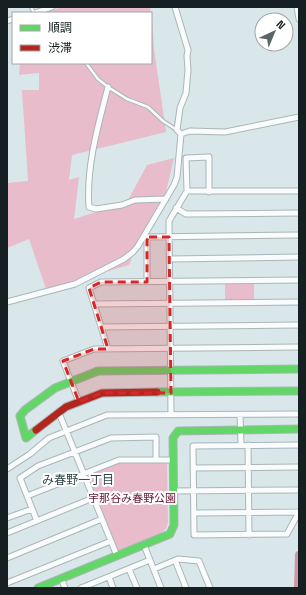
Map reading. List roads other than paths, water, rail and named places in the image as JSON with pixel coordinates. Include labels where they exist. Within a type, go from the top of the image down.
[{"type":"street","points":[[37,12],[52,7]]},
{"type":"street","points":[[7,302],[75,284],[124,259],[138,246],[174,185],[177,177],[180,108],[186,93],[188,70],[188,50],[175,7]]},
{"type":"street","points":[[297,7],[299,19]]},
{"type":"street","points":[[108,87],[93,156],[88,192],[89,207],[96,210],[122,205],[135,200],[166,199]]},
{"type":"street","points":[[179,132],[225,132],[299,117]]},
{"type":"street","points":[[171,415],[169,221],[187,191],[186,158],[209,158],[209,192]]},
{"type":"street","points":[[187,191],[299,191]]},
{"type":"street","points":[[176,208],[186,214],[299,213]]},
{"type":"street","points":[[148,282],[147,240],[149,237],[299,235]]},
{"type":"street","points":[[169,259],[299,257]]},
{"type":"street","points":[[108,349],[89,288],[101,282],[299,280]]},
{"type":"street","points":[[94,304],[299,302]]},
{"type":"street","points":[[101,327],[299,325]]},
{"type":"street","points":[[79,402],[63,361],[94,349],[299,347]]},
{"type":"street","points":[[299,369],[98,371],[55,388],[25,410],[20,416],[26,438],[66,407],[102,393],[299,391]]},
{"type":"street","points":[[59,413],[117,556]]},
{"type":"street","points":[[7,469],[30,454],[50,438],[107,415],[299,414]]},
{"type":"street","points":[[240,415],[241,445]]},
{"type":"street","points":[[38,588],[167,536],[172,531],[173,438],[178,431],[299,429]]},
{"type":"street","points":[[37,521],[20,478],[38,466],[111,438],[156,437],[156,460]]},
{"type":"street","points":[[248,445],[249,534]]},
{"type":"street","points":[[194,513],[299,512],[287,534],[194,535],[193,446],[299,445]]},
{"type":"street","points":[[27,496],[119,460],[173,460]]},
{"type":"street","points":[[193,468],[299,467]]},
{"type":"street","points":[[173,491],[299,490]]},
{"type":"street","points":[[7,533],[93,498]]},
{"type":"street","points":[[7,518],[32,509]]},
{"type":"street","points":[[7,558],[102,519]]},
{"type":"street","points":[[7,583],[111,541]]},
{"type":"street","points":[[144,545],[161,588]]},
{"type":"street","points":[[154,569],[178,559],[199,560],[210,588]]},
{"type":"street","points":[[81,588],[89,587],[150,560]]},
{"type":"street","points":[[175,560],[186,588]]},
{"type":"street","points":[[129,568],[137,588]]},
{"type":"street","points":[[109,577],[113,588]]},
{"type":"street","points":[[61,578],[65,588]]},
{"type":"lane","points":[[87,64],[98,79],[108,87],[127,99],[148,107],[179,132]]},
{"type":"waterway","points":[[298,588],[299,555]]},
{"type":"district","name":"み春野一丁目","points":[[78,480]]},
{"type":"park label","name":"宇那谷み春野公園","points":[[132,498]]}]
